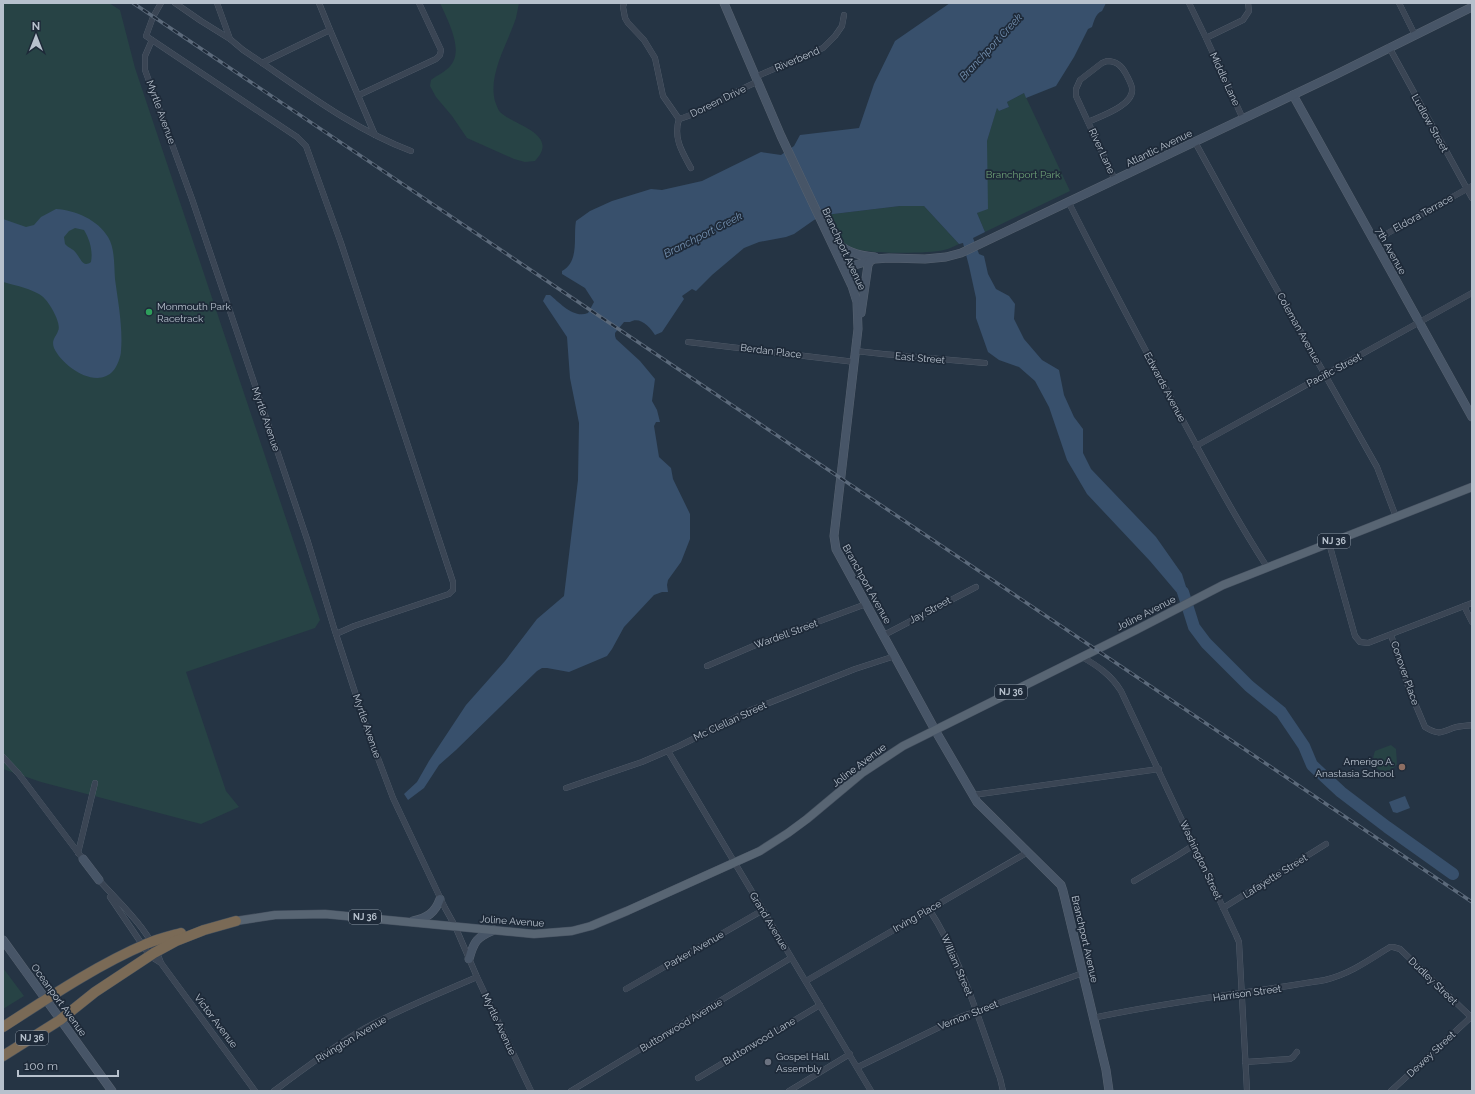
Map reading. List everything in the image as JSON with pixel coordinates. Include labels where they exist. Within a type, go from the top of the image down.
[{"type":"highway","name":"NJ 36","points":[[3,1027],[46,999],[103,966],[147,944],[197,928],[236,921]]},
{"type":"highway","name":"NJ 36","points":[[3,1056],[60,1020],[95,992],[176,941],[204,930],[236,921]]},
{"type":"main road","name":"Joline Avenue","points":[[236,921],[275,915],[325,914],[534,934],[572,931],[591,926],[627,912],[760,851],[788,833],[862,773],[903,746],[1223,585],[1472,487]]},
{"type":"street","points":[[161,3],[155,13],[146,36],[297,137],[306,146],[341,243],[453,582],[453,590],[449,594],[354,626],[336,634]]},
{"type":"street","points":[[175,3],[350,122],[383,140],[411,151]]},
{"type":"street","points":[[217,3],[230,39]]},
{"type":"street","points":[[319,3],[375,135]]},
{"type":"street","points":[[359,95],[436,59],[440,55],[441,50],[419,3]]},
{"type":"street","name":"Doreen Drive","points":[[624,3],[623,7],[625,18],[631,27],[644,40],[655,58],[663,96],[679,119],[677,136],[678,142],[691,168]]},
{"type":"street","name":"Branchport Avenue","points":[[724,3],[788,151],[820,220],[845,268],[854,289],[857,302],[858,329],[855,362],[834,544],[935,730],[977,802],[1058,881],[1063,891],[1094,1018],[1109,1091]]},
{"type":"street","name":"Middle Lane","points":[[1189,3],[1243,119]]},
{"type":"street","points":[[1206,38],[1243,20],[1248,11],[1248,3]]},
{"type":"street","points":[[1398,3],[1415,35]]},
{"type":"street","name":"Atlantic Avenue","points":[[845,268],[871,260],[889,258],[930,259],[946,257],[963,252],[1069,203],[1335,75],[1472,7]]},
{"type":"street","name":"Riverbend","points":[[756,80],[823,48],[835,36],[842,26],[844,15]]},
{"type":"street","points":[[262,63],[330,30]]},
{"type":"street","name":"Myrtle Avenue","points":[[152,40],[144,56],[146,70],[192,199],[308,542],[367,729],[395,803],[440,899],[455,926],[477,978],[531,1091]]},
{"type":"street","name":"Ludlow Street","points":[[1389,47],[1470,188],[1472,198]]},
{"type":"street","name":"River Lane","points":[[1088,122],[1125,104],[1131,97],[1132,87],[1123,67],[1118,63],[1107,61],[1102,63],[1078,83],[1076,88],[1076,96],[1088,122],[1116,180]]},
{"type":"street","name":"Doreen Drive","points":[[679,119],[703,110],[756,80]]},
{"type":"street","name":"7th Avenue","points":[[1293,95],[1472,417]]},
{"type":"street","name":"Coleman Avenue","points":[[1195,142],[1377,467],[1396,517]]},
{"type":"street","name":"Eldora Terrace","points":[[1375,242],[1388,233],[1470,188]]},
{"type":"street","name":"Edwards Avenue","points":[[1069,203],[1196,446],[1267,567]]},
{"type":"street","points":[[826,231],[836,243],[850,252],[866,256],[889,258]]},
{"type":"street","points":[[858,329],[868,265],[871,260]]},
{"type":"street","name":"Pacific Street","points":[[1196,446],[1472,293]]},
{"type":"street","name":"Berdan Place","points":[[688,342],[855,362]]},
{"type":"street","name":"East Street","points":[[856,351],[985,364]]},
{"type":"street","name":"Conover Place","points":[[1329,543],[1357,638],[1360,642],[1368,643],[1391,634],[1409,688],[1423,723],[1430,730],[1443,733],[1453,728],[1472,725]]},
{"type":"street","name":"Jay Street","points":[[884,635],[976,587]]},
{"type":"street","points":[[1391,634],[1472,603]]},
{"type":"street","name":"Wardell Street","points":[[707,666],[758,644],[866,604]]},
{"type":"street","points":[[1464,606],[1472,622]]},
{"type":"street","name":"Mc Clellan Street","points":[[566,788],[642,762],[765,704],[855,669],[895,656]]},
{"type":"street","name":"Washington Street","points":[[1082,657],[1096,665],[1115,680],[1121,690],[1239,942],[1247,1091]]},
{"type":"street","name":"Grand Avenue","points":[[668,751],[871,1091]]},
{"type":"street","name":"Victor Avenue","points":[[3,757],[18,773],[81,856],[255,1091]]},
{"type":"street","points":[[973,795],[1159,769]]},
{"type":"street","points":[[81,856],[95,783]]},
{"type":"street","name":"Lafayette Street","points":[[1223,908],[1326,844]]},
{"type":"street","points":[[1134,881],[1194,845]]},
{"type":"street","name":"Irving Place","points":[[806,981],[1028,852]]},
{"type":"street","name":"Victor Avenue","points":[[99,880],[140,927],[147,944],[161,963]]},
{"type":"street","points":[[413,922],[428,917],[438,907],[440,899]]},
{"type":"street","name":"William Street","points":[[929,909],[948,942],[964,976],[1004,1091]]},
{"type":"street","name":"Parker Avenue","points":[[626,990],[763,910]]},
{"type":"street","points":[[469,959],[476,941],[483,934],[494,930]]},
{"type":"street","name":"Oceanport Avenue","points":[[3,940],[112,1091]]},
{"type":"street","name":"Harrison Street","points":[[1094,1018],[1336,978],[1354,970],[1390,947],[1393,947]]},
{"type":"street","name":"Dudley Street","points":[[1393,947],[1400,949],[1471,1018]]},
{"type":"street","name":"Buttonwood Avenue","points":[[571,1091],[791,958]]},
{"type":"street","name":"Vernon Street","points":[[858,1067],[944,1024],[1083,973]]},
{"type":"street","name":"Rivington Avenue","points":[[274,1091],[322,1056],[380,1020],[477,978]]},
{"type":"street","name":"Buttonwood Lane","points":[[698,1078],[820,1005]]},
{"type":"street","name":"Dewey Street","points":[[1390,1091],[1471,1018]]},
{"type":"street","points":[[1245,1062],[1290,1058],[1297,1052]]},
{"type":"street","points":[[789,1091],[850,1054]]},
{"type":"green space","points":[[3,3],[109,3],[120,10],[135,68],[320,620],[315,628],[186,672],[226,791],[239,807],[201,824],[41,782],[3,769]]},
{"type":"green space","points":[[440,3],[519,3],[516,18],[499,60],[494,83],[494,94],[496,104],[500,112],[506,117],[532,131],[539,137],[542,144],[541,152],[535,161],[525,162],[514,159],[467,138],[452,116],[436,97],[430,86],[431,80],[444,72],[451,65],[455,58],[456,51],[450,25]]},
{"type":"green space","name":"Branchport Park","points":[[1024,93],[1070,191],[985,232],[977,213],[987,208],[987,141],[997,107],[999,111],[1009,107],[1007,102]]},
{"type":"green space","points":[[900,206],[924,206],[959,244],[944,250],[925,252],[897,253],[860,250],[852,248],[839,238],[825,215]]},
{"type":"green space","points":[[1391,745],[1396,749],[1397,764],[1392,770],[1384,772],[1377,769],[1374,764],[1373,761],[1375,751]]},
{"type":"green space","points":[[3,968],[24,996],[3,1009]]},
{"type":"water","name":"Branchport Creek","points":[[950,3],[1106,3],[1102,11],[1096,16],[1092,27],[1088,29],[1074,57],[1056,86],[1026,98],[1024,93],[1007,102],[1009,107],[999,111],[997,108],[987,141],[988,209],[977,213],[985,232],[973,238],[979,254],[984,256],[988,274],[996,289],[1009,296],[1015,304],[1014,319],[1024,339],[1042,360],[1059,370],[1064,395],[1074,417],[1083,429],[1083,453],[1091,469],[1156,537],[1182,574],[1187,590],[1178,594],[1150,561],[1087,494],[1067,460],[1049,407],[1035,381],[1019,367],[999,360],[988,352],[976,318],[976,298],[963,243],[959,244],[924,206],[900,206],[825,215],[814,220],[794,234],[759,242],[744,248],[712,275],[696,291],[692,289],[682,296],[684,299],[662,332],[655,335],[648,326],[637,320],[624,322],[615,333],[616,339],[640,361],[655,379],[652,401],[657,410],[660,422],[656,422],[654,426],[659,457],[671,468],[673,479],[690,514],[690,539],[681,562],[668,580],[668,592],[662,592],[654,595],[624,627],[607,656],[569,672],[547,668],[542,668],[537,671],[439,765],[424,788],[408,800],[404,794],[417,782],[466,705],[505,661],[537,619],[564,596],[578,480],[579,423],[570,378],[567,337],[543,301],[546,295],[550,295],[563,306],[578,314],[588,313],[594,302],[585,288],[562,274],[562,271],[568,267],[574,255],[576,221],[590,211],[612,201],[651,189],[662,190],[702,181],[761,152],[781,155],[794,146],[800,135],[859,128],[874,84],[895,41]]},
{"type":"water","points":[[56,209],[71,211],[92,221],[104,231],[110,241],[114,257],[115,279],[121,324],[121,353],[113,371],[106,376],[98,378],[89,377],[80,373],[64,362],[58,355],[53,345],[53,341],[59,328],[55,314],[47,302],[42,296],[32,290],[3,282],[3,219],[26,227],[34,225],[41,217]],"holes":[[[75,228],[84,230],[88,238],[92,254],[91,262],[88,264],[82,262],[74,250],[65,244],[64,237],[69,231]]]},
{"type":"water","points":[[1405,796],[1410,808],[1397,813],[1393,812],[1389,802]]},
{"type":"waterway","points":[[1183,592],[1194,627],[1206,643],[1249,686],[1281,712],[1304,746],[1312,765],[1341,792],[1453,874]]},
{"type":"railway","points":[[133,3],[1472,902]]},
{"type":"place","name":"Monmouth Park Racetrack","points":[[149,312]]},
{"type":"place","name":"Amerigo A. Anastasia School","points":[[1402,767]]},
{"type":"place","name":"Gospel Hall Assembly","points":[[768,1062]]}]
